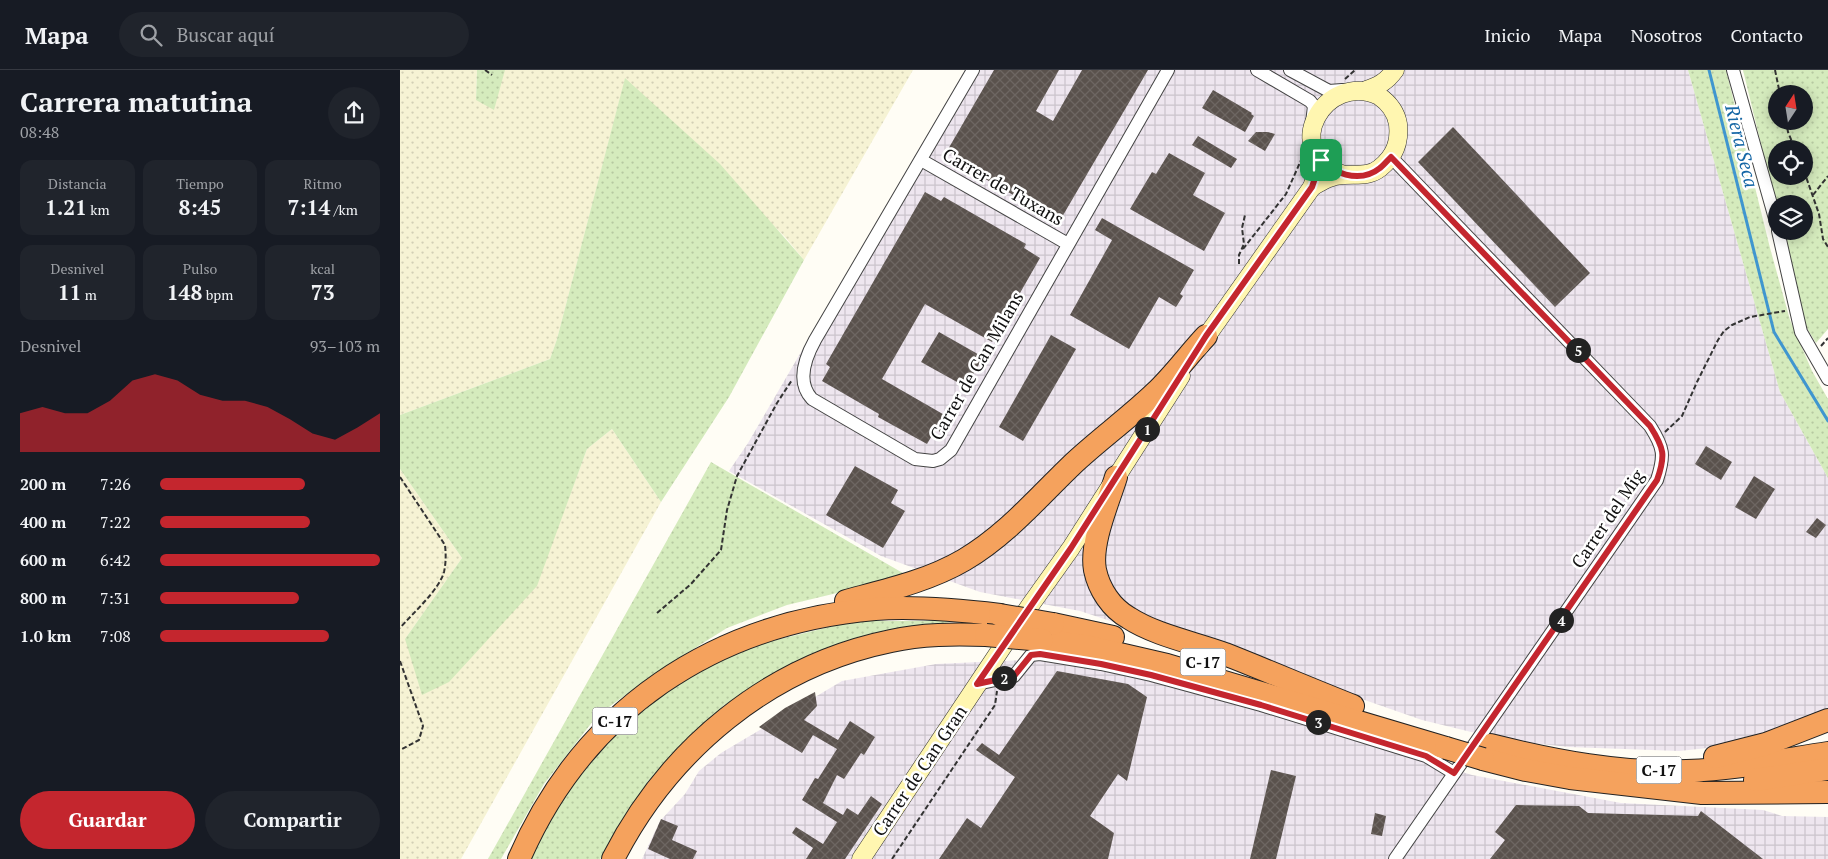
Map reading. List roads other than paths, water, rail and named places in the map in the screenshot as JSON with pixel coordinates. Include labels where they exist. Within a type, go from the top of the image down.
[{"type":"highway","points":[[758,632],[835,604],[907,585],[946,569],[982,549],[1022,516],[1076,462],[1157,391],[1206,336]]},
{"type":"highway","points":[[1116,478],[1100,529],[1094,560],[1098,584],[1111,603],[1120,612],[1143,626],[1224,654],[1352,706]]},
{"type":"highway","name":"C-17","points":[[519,859],[542,813],[562,782],[585,752],[625,711],[655,686],[684,667],[758,632],[810,618],[876,609],[937,610],[1000,615],[1089,647],[1167,665],[1487,752],[1549,775],[1632,786],[1674,786],[1714,785],[1828,769]]},
{"type":"highway","name":"C-17","points":[[613,859],[654,792],[702,739],[732,714],[767,690],[826,660],[892,640],[958,634],[1047,632],[1157,649],[1352,706],[1450,742]]},
{"type":"highway","points":[[1607,767],[1713,758],[1766,744],[1828,720]]},
{"type":"highway","name":"C-17","points":[[1487,752],[1607,767],[1648,770],[1704,770],[1828,753]]},
{"type":"highway","points":[[1632,786],[1721,794],[1828,792]]},
{"type":"main road","points":[[1366,90],[1386,81],[1394,71]]},
{"type":"main road","points":[[1390,106],[1394,71]]},
{"type":"main road","points":[[1342,85],[1373,92],[1390,106],[1397,119],[1398,142],[1391,157],[1375,171],[1360,176],[1344,175],[1326,179],[1312,187],[1317,172],[1310,156],[1314,147],[1311,133],[1312,123],[1321,104],[1342,85]]},
{"type":"main road","points":[[1310,156],[1344,175]]},
{"type":"main road","name":"Carrer de Can Gran","points":[[861,859],[977,684],[1071,548],[1206,336],[1312,187]]},
{"type":"street","name":"Carrer de Can Milans","points":[[974,70],[815,340],[806,359],[804,385],[806,393],[812,399],[915,459],[925,461],[940,459],[951,450],[1168,70]]},
{"type":"street","points":[[1257,70],[1310,101],[1314,106],[1312,123]]},
{"type":"street","points":[[1290,70],[1329,91],[1342,85]]},
{"type":"street","points":[[1733,70],[1768,195]]},
{"type":"street","name":"Carrer del Mig","points":[[1391,157],[1650,426],[1661,444],[1663,463],[1657,480],[1395,859]]},
{"type":"street","name":"Carrer de Tuxans","points":[[920,160],[1068,244]]},
{"type":"street","points":[[1780,240],[1801,332],[1828,379]]},
{"type":"street","points":[[977,684],[1014,676],[1031,655],[1040,654],[1101,664],[1151,675],[1261,705],[1417,753],[1436,761],[1454,773]]},
{"type":"waterway","name":"Riera Seca","points":[[1709,70],[1774,332],[1828,421]]}]
